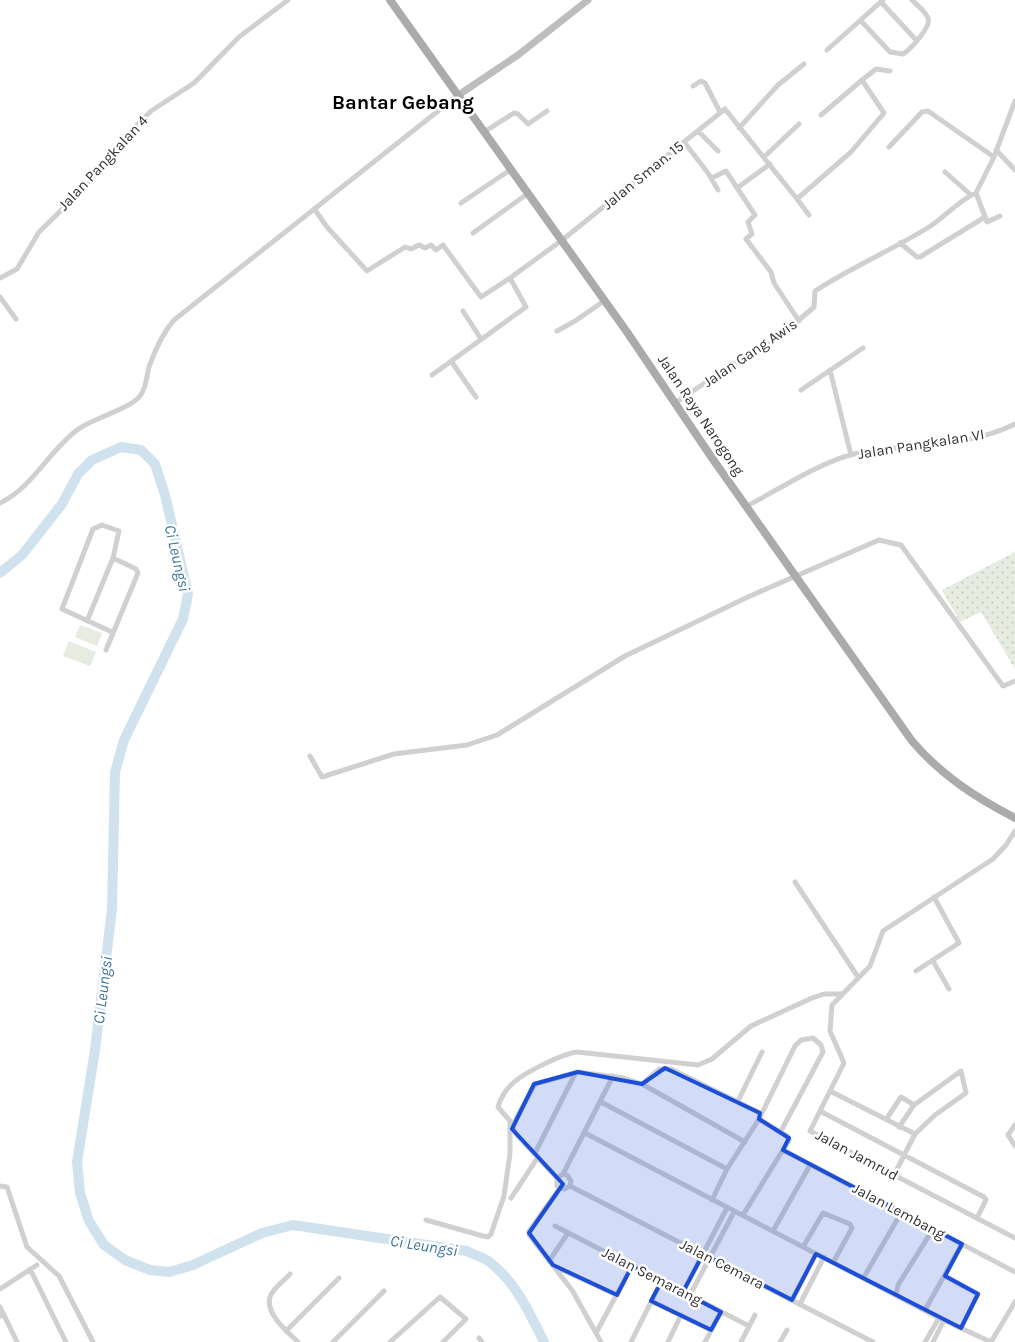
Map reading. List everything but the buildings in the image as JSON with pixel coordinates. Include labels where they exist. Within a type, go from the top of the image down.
[{"type":"main road","name":"Jalan Raya Narogong","points":[[390,0],[604,300],[867,678],[924,756],[956,784],[1015,818]]},
{"type":"street","name":"Jalan Pangkalan 4","points":[[0,278],[17,269],[39,232],[84,188],[151,111],[194,83],[239,37],[288,0]]},
{"type":"street","points":[[0,503],[26,486],[56,448],[79,428],[136,401],[145,387],[149,368],[163,334],[174,320],[219,282],[315,210],[457,96],[518,55],[588,0]]},
{"type":"street","points":[[861,21],[893,53],[903,54],[917,41],[929,20],[912,0]]},
{"type":"street","points":[[827,50],[882,1],[917,41]]},
{"type":"street","points":[[739,128],[778,85],[804,64]]},
{"type":"street","points":[[821,115],[876,69],[890,71]]},
{"type":"street","points":[[797,199],[851,152],[883,115],[883,112],[862,80]]},
{"type":"street","points":[[693,86],[701,81],[705,83],[722,111],[770,164],[808,215]]},
{"type":"street","points":[[985,217],[920,257],[916,257],[900,243],[930,226],[974,194],[994,157],[1015,101]]},
{"type":"street","points":[[484,132],[514,114],[518,114],[528,124],[547,111]]},
{"type":"street","name":"Jalan Sman. 15","points":[[315,210],[327,227],[366,271],[405,247],[411,249],[418,245],[425,248],[430,245],[436,250],[443,245],[481,297],[561,241],[722,111]]},
{"type":"street","points":[[889,147],[922,112],[928,111],[994,157]]},
{"type":"street","points":[[764,157],[799,124]]},
{"type":"street","points":[[698,131],[718,151]]},
{"type":"street","points":[[684,142],[712,178],[718,190]]},
{"type":"street","points":[[996,150],[1015,170]]},
{"type":"street","points":[[737,188],[770,164]]},
{"type":"street","points":[[461,203],[510,170]]},
{"type":"street","points":[[712,178],[726,171],[755,215],[748,222],[752,234],[746,239],[770,272],[774,283],[799,321]]},
{"type":"street","points":[[945,172],[974,194],[987,222],[1000,216]]},
{"type":"street","points":[[473,233],[527,194]]},
{"type":"street","name":"Jalan Gang Awis","points":[[675,403],[723,375],[740,359],[763,348],[799,321],[814,307],[815,291],[855,266],[900,243]]},
{"type":"street","points":[[432,374],[526,306],[510,278]]},
{"type":"street","points":[[0,297],[16,319]]},
{"type":"street","points":[[557,331],[575,321],[604,300]]},
{"type":"street","points":[[463,311],[480,339]]},
{"type":"street","points":[[801,390],[863,348]]},
{"type":"street","points":[[451,361],[476,397]]},
{"type":"street","points":[[830,370],[851,455]]},
{"type":"street","name":"Jalan Pangkalan VI","points":[[747,506],[798,479],[851,455],[957,441],[987,434],[1015,424]]},
{"type":"street","points":[[87,621],[113,558],[118,531],[102,525],[97,526],[93,530],[62,608],[63,611],[112,632]]},
{"type":"street","points":[[310,756],[322,777],[394,754],[467,745],[492,737],[624,656],[796,575],[879,540],[900,545],[1003,686],[1015,681]]},
{"type":"street","points":[[106,650],[138,573],[136,569],[113,558]]},
{"type":"street","name":"Jalan Jamrud","points":[[1015,831],[1006,845],[993,859],[883,931],[870,966],[833,1003],[829,1026],[844,1063],[811,1133],[1015,1238]]},
{"type":"street","points":[[794,882],[858,977]]},
{"type":"street","points":[[916,971],[959,943],[934,897]]},
{"type":"street","points":[[933,961],[949,989]]},
{"type":"street","points":[[426,1220],[483,1236],[488,1237],[491,1234],[504,1196],[510,1153],[510,1121],[499,1110],[498,1104],[511,1084],[521,1078],[563,1056],[576,1052],[698,1065],[712,1059],[751,1026],[818,996],[832,993],[841,994]]},
{"type":"street","points":[[712,1200],[745,1142],[795,1046],[801,1040],[812,1038],[821,1045],[823,1052],[781,1131]]},
{"type":"street","points":[[738,1101],[762,1052]]},
{"type":"street","points":[[642,1084],[659,1069],[671,1069],[738,1101],[789,1138],[743,1216]]},
{"type":"street","points":[[894,1175],[915,1134],[966,1093],[961,1071],[914,1105],[899,1127]]},
{"type":"street","points":[[560,1188],[557,1186],[557,1178],[513,1131],[513,1124],[535,1084],[576,1072],[613,1076],[642,1084],[745,1142]]},
{"type":"street","points":[[511,1198],[536,1155],[576,1072]]},
{"type":"street","points":[[557,1178],[563,1174],[613,1076]]},
{"type":"street","points":[[830,1091],[915,1134]]},
{"type":"street","points":[[887,1118],[901,1097],[914,1105]]},
{"type":"street","points":[[601,1102],[728,1169]]},
{"type":"street","points":[[820,1111],[984,1197],[986,1200],[977,1218]]},
{"type":"street","points":[[1015,1126],[1008,1135],[1015,1146]]},
{"type":"street","points":[[585,1133],[734,1212],[824,1258],[834,1261],[941,1319],[991,1342],[1015,1302]]},
{"type":"street","name":"Jalan Lembang","points":[[783,1150],[1015,1272]]},
{"type":"street","points":[[773,1231],[810,1165]]},
{"type":"street","points":[[563,1174],[570,1177],[570,1186],[560,1188],[528,1233],[572,1290],[601,1342]]},
{"type":"street","points":[[0,1186],[7,1187],[27,1246],[59,1276],[93,1342]]},
{"type":"street","name":"Jalan Cemara","points":[[570,1186],[872,1342]]},
{"type":"street","points":[[683,1292],[727,1208]]},
{"type":"street","points":[[690,1295],[734,1212]]},
{"type":"street","points":[[803,1247],[823,1213],[850,1224],[852,1228],[834,1261]]},
{"type":"street","points":[[864,1277],[901,1213]]},
{"type":"street","name":"Jalan Semarang","points":[[555,1226],[749,1326]]},
{"type":"street","points":[[896,1295],[898,1285],[933,1229]]},
{"type":"street","points":[[549,1261],[568,1233]]},
{"type":"street","points":[[925,1310],[962,1244]]},
{"type":"street","points":[[792,1300],[816,1254]]},
{"type":"street","points":[[800,1304],[824,1258]]},
{"type":"street","points":[[0,1289],[37,1265]]},
{"type":"street","points":[[553,1266],[617,1295]]},
{"type":"street","points":[[596,1333],[632,1266]]},
{"type":"street","points":[[30,1269],[66,1342]]},
{"type":"street","points":[[290,1274],[269,1298],[273,1314],[296,1341]]},
{"type":"street","points":[[945,1276],[978,1294],[961,1328]]},
{"type":"street","points":[[286,1331],[339,1278]]},
{"type":"street","points":[[631,1342],[661,1282]]},
{"type":"street","points":[[333,1342],[384,1291]]},
{"type":"street","points":[[390,1342],[440,1297],[466,1319],[444,1342]]},
{"type":"street","points":[[651,1301],[711,1330]]},
{"type":"street","points":[[0,1308],[2,1316],[17,1342]]},
{"type":"street","points":[[704,1342],[721,1312]]},
{"type":"street","points":[[741,1342],[755,1315]]},
{"type":"street","points":[[668,1342],[681,1316]]},
{"type":"street","points":[[926,1342],[941,1319]]},
{"type":"street","points":[[933,1342],[941,1319]]},
{"type":"street","points":[[781,1342],[787,1330]]},
{"type":"highlighted area","points":[[665,1068],[760,1113],[759,1119],[789,1138],[783,1150],[962,1244],[945,1276],[978,1294],[961,1328],[816,1254],[792,1300],[703,1254],[683,1292],[721,1312],[711,1330],[651,1301],[661,1282],[632,1266],[617,1295],[553,1265],[529,1233],[563,1184],[512,1129],[534,1084],[578,1072],[642,1084]]},
{"type":"shaded area","points":[[1015,552],[1015,669],[981,612],[960,622],[942,590]]},
{"type":"shaded area","points":[[80,625],[102,633],[97,646],[75,637]]},
{"type":"shaded area","points":[[69,641],[96,652],[90,666],[63,656]]},
{"type":"waterway","name":"Ci Leungsi","points":[[0,573],[22,555],[62,504],[78,474],[92,460],[121,447],[141,450],[155,464],[165,495],[188,594],[183,619],[124,740],[115,772],[112,909],[95,1050],[77,1162],[80,1193],[89,1221],[104,1245],[125,1260],[150,1270],[169,1272],[193,1265],[262,1233],[293,1225],[467,1251],[489,1261],[508,1280],[522,1300],[544,1342]]},
{"type":"district","name":"Bantar Gebang","points":[[403,102]]}]
